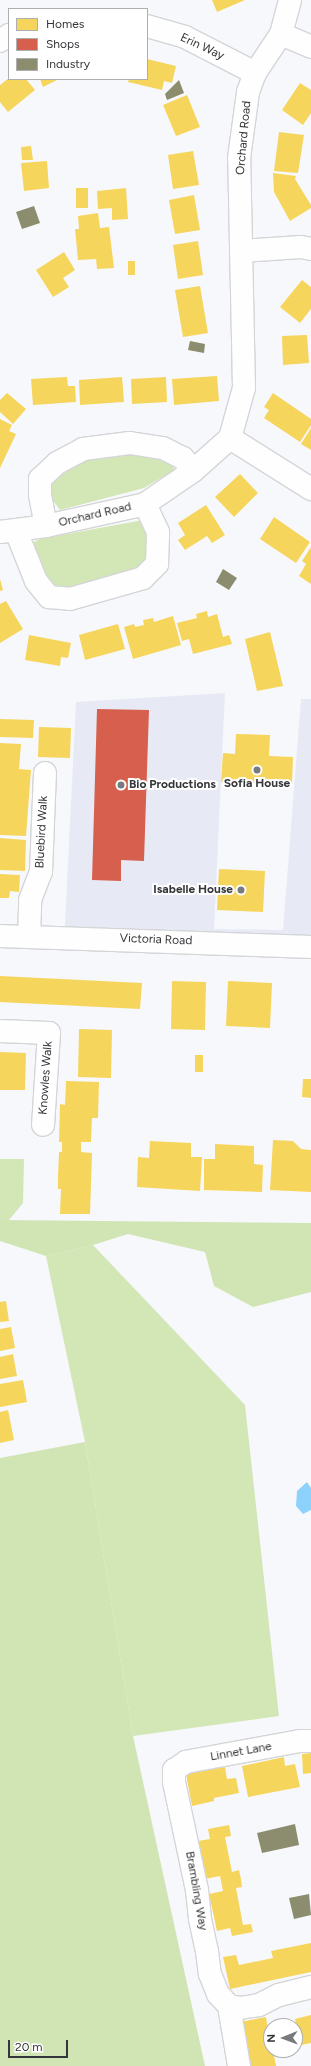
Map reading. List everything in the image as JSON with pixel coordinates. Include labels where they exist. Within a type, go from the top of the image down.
[{"type":"street","name":"Orchard Road","points":[[145,504],[158,532],[157,564],[142,578],[70,599],[49,597],[36,581],[8,531],[46,526],[145,504],[193,471],[230,438],[244,388],[239,158],[248,92],[255,73],[281,34],[290,0]]},
{"type":"street","name":"Erin Way","points":[[148,26],[185,37],[255,73]]},
{"type":"street","points":[[281,34],[311,47]]},
{"type":"street","points":[[0,41],[8,35]]},
{"type":"street","points":[[241,251],[301,247],[311,249]]},
{"type":"street","points":[[230,438],[311,489]]},
{"type":"street","name":"Orchard Road","points":[[46,526],[40,495],[40,479],[57,463],[83,449],[130,443],[163,448],[183,458],[193,471]]},
{"type":"street","name":"Bluebird Walk","points":[[29,937],[30,900],[41,872],[45,772]]},
{"type":"street","name":"Victoria Road","points":[[0,936],[311,947]]},
{"type":"street","name":"Knowles Walk","points":[[0,1031],[49,1033],[43,1125]]},
{"type":"street","name":"Linnet Lane","points":[[174,1770],[186,1762],[300,1741],[311,1741]]},
{"type":"street","name":"Brambling Way","points":[[174,1770],[174,1782],[197,1890],[200,1919],[208,1951],[210,1974],[218,1994],[229,2006],[239,2066]]},
{"type":"street","points":[[229,2006],[240,2008],[259,2005],[279,1995],[311,1987]]},
{"type":"shaded area","points":[[225,693],[214,929],[283,930],[301,699],[311,699],[311,955],[64,945],[76,702]]},
{"type":"green space","points":[[133,450],[166,457],[173,464],[174,470],[144,488],[60,510],[51,498],[51,484],[61,467],[85,456]]},
{"type":"green space","points":[[143,520],[151,534],[148,561],[136,570],[66,590],[53,589],[43,581],[32,549],[34,542],[40,539]]},
{"type":"green space","points":[[0,1159],[24,1159],[23,1203],[9,1220],[0,1220]]},
{"type":"green space","points":[[0,1220],[311,1223],[311,1292],[253,1307],[214,1286],[205,1252],[128,1234],[93,1245],[46,1256],[0,1241]]},
{"type":"green space","points":[[93,1245],[245,1405],[279,1716],[133,1736],[85,1442],[46,1256]]},
{"type":"green space","points":[[85,1442],[133,1736],[205,2066],[0,2066],[0,1458]]},
{"type":"water","points":[[307,1482],[311,1488],[311,1510],[303,1514],[296,1506],[297,1491]]},
{"type":"building: Homes","points":[[212,0],[245,0],[217,12]]},
{"type":"building: Homes","points":[[148,59],[176,66],[172,83],[164,81],[162,90],[128,82],[129,80],[148,80]]},
{"type":"building: Homes","points":[[8,79],[8,80],[27,80],[35,90],[8,112],[0,102],[0,85]]},
{"type":"building: Homes","points":[[40,80],[57,80],[43,87]]},
{"type":"building: Homes","points":[[300,83],[311,90],[311,113],[303,125],[282,110]]},
{"type":"building: Homes","points":[[187,95],[200,127],[176,136],[163,105]]},
{"type":"building: Homes","points":[[279,132],[304,135],[298,173],[274,171]]},
{"type":"building: Homes","points":[[31,146],[33,160],[22,160],[21,147]]},
{"type":"building: Homes","points":[[193,151],[199,185],[173,189],[168,155]]},
{"type":"building: Homes","points":[[47,161],[49,188],[24,191],[21,163]]},
{"type":"building: Homes","points":[[273,173],[296,176],[295,179],[311,205],[311,208],[290,221],[274,192]]},
{"type":"building: Homes","points":[[76,188],[88,188],[88,208],[76,208]]},
{"type":"building: Homes","points":[[126,188],[128,219],[112,220],[112,208],[98,209],[97,191]]},
{"type":"building: Homes","points":[[194,195],[200,230],[175,234],[169,200]]},
{"type":"building: Homes","points":[[98,213],[100,228],[109,227],[114,268],[97,269],[96,259],[78,260],[75,229],[79,229],[78,216]]},
{"type":"building: Homes","points":[[198,241],[203,275],[178,279],[173,245]]},
{"type":"building: Homes","points":[[64,252],[75,270],[63,278],[69,287],[53,297],[36,270]]},
{"type":"building: Homes","points":[[128,261],[135,261],[135,275],[128,275]]},
{"type":"building: Homes","points":[[302,280],[311,287],[311,309],[300,323],[280,307]]},
{"type":"building: Homes","points":[[200,286],[208,333],[183,337],[175,290]]},
{"type":"building: Homes","points":[[307,335],[309,363],[283,365],[282,336]]},
{"type":"building: Homes","points":[[217,376],[219,401],[174,405],[172,379]]},
{"type":"building: Homes","points":[[67,377],[68,386],[75,386],[76,402],[33,405],[31,379]]},
{"type":"building: Homes","points":[[122,377],[124,402],[80,405],[79,380]]},
{"type":"building: Homes","points":[[166,377],[167,402],[132,404],[131,379]]},
{"type":"building: Homes","points":[[7,393],[26,409],[13,424],[0,412],[0,400]]},
{"type":"building: Homes","points":[[273,393],[311,419],[311,425],[300,442],[264,418],[269,410],[264,407]]},
{"type":"building: Homes","points":[[0,419],[12,425],[9,431],[16,434],[0,468]]},
{"type":"building: Homes","points":[[311,428],[311,450],[301,444]]},
{"type":"building: Homes","points":[[240,474],[258,493],[234,517],[215,497]]},
{"type":"building: Homes","points":[[206,505],[225,535],[212,543],[207,536],[185,550],[178,540],[185,535],[178,523]]},
{"type":"building: Homes","points":[[274,517],[310,542],[296,563],[260,539]]},
{"type":"building: Homes","points":[[311,547],[311,584],[299,576],[306,564],[302,561]]},
{"type":"building: Homes","points":[[0,579],[3,590],[0,591]]},
{"type":"building: Homes","points":[[6,601],[23,629],[0,643],[0,604]]},
{"type":"building: Homes","points":[[207,611],[208,617],[217,614],[223,637],[229,635],[232,644],[193,654],[189,639],[182,641],[177,623],[197,618],[196,614]]},
{"type":"building: Homes","points":[[173,616],[181,645],[133,659],[124,627],[134,624],[135,627],[144,625],[143,620],[153,618],[154,622]]},
{"type":"building: Homes","points":[[118,624],[125,649],[85,660],[79,635]]},
{"type":"building: Homes","points":[[270,632],[283,686],[257,691],[245,639]]},
{"type":"building: Homes","points":[[29,635],[71,643],[68,658],[61,657],[60,666],[25,660]]},
{"type":"building: Homes","points":[[0,719],[34,720],[33,738],[0,737]]},
{"type":"building: Homes","points":[[39,727],[71,728],[70,758],[38,757]]},
{"type":"building: Homes","name":"Sofia House","points":[[236,734],[270,735],[269,756],[293,757],[292,785],[221,782],[223,753],[235,754]]},
{"type":"building: Homes","points":[[0,743],[21,744],[19,769],[31,770],[26,836],[0,835]]},
{"type":"building: Homes","points":[[0,838],[26,840],[25,871],[0,870]]},
{"type":"building: Homes","name":"Isabelle House","points":[[219,869],[265,871],[263,912],[217,910]]},
{"type":"building: Homes","points":[[0,874],[20,875],[19,892],[10,891],[9,898],[0,898]]},
{"type":"building: Homes","points":[[0,976],[142,983],[140,1009],[0,1002]]},
{"type":"building: Homes","points":[[172,981],[206,982],[205,1030],[171,1029]]},
{"type":"building: Homes","points":[[228,981],[272,983],[270,1028],[226,1026]]},
{"type":"building: Homes","points":[[79,1029],[112,1030],[111,1078],[78,1077]]},
{"type":"building: Homes","points":[[0,1052],[26,1053],[25,1090],[0,1090]]},
{"type":"building: Homes","points":[[195,1055],[203,1055],[203,1072],[195,1072]]},
{"type":"building: Homes","points":[[303,1079],[311,1079],[311,1098],[302,1097]]},
{"type":"building: Homes","points":[[66,1081],[99,1082],[98,1118],[92,1118],[91,1142],[81,1142],[81,1152],[92,1153],[90,1214],[60,1214],[61,1189],[58,1189],[58,1176],[59,1152],[62,1152],[62,1142],[59,1142],[60,1104],[65,1105]]},
{"type":"building: Homes","points":[[273,1140],[293,1141],[301,1149],[311,1150],[311,1192],[270,1190]]},
{"type":"building: Homes","points":[[150,1141],[191,1143],[191,1157],[202,1157],[200,1191],[137,1187],[138,1157],[149,1158]]},
{"type":"building: Homes","points":[[215,1144],[254,1146],[254,1164],[263,1165],[262,1192],[204,1190],[204,1159],[215,1159]]},
{"type":"building: Homes","points":[[6,1301],[9,1321],[0,1322],[0,1302]]},
{"type":"building: Homes","points":[[11,1327],[15,1348],[0,1351],[0,1329]]},
{"type":"building: Homes","points":[[13,1354],[17,1376],[0,1379],[0,1357]]},
{"type":"building: Homes","points":[[23,1380],[27,1402],[0,1407],[0,1384]]},
{"type":"building: Homes","points":[[8,1410],[14,1440],[0,1443],[0,1412]]},
{"type":"building: Homes","points":[[311,1753],[311,1773],[303,1774],[302,1754]]},
{"type":"building: Homes","points":[[284,1757],[285,1766],[295,1764],[300,1787],[248,1797],[242,1766]]},
{"type":"building: Homes","points":[[225,1767],[227,1779],[236,1778],[239,1793],[214,1798],[214,1801],[192,1806],[186,1774]]},
{"type":"building: Homes","points":[[229,1825],[231,1836],[225,1837],[232,1872],[239,1870],[241,1879],[242,1887],[236,1888],[243,1925],[251,1924],[253,1932],[232,1936],[230,1928],[217,1931],[209,1894],[223,1891],[220,1876],[205,1879],[198,1841],[210,1839],[208,1829]]},
{"type":"building: Homes","points":[[311,1943],[311,1972],[230,1989],[223,1957],[236,1955],[239,1965],[273,1958],[271,1951]]},
{"type":"building: Homes","points":[[311,2015],[311,2043],[303,2045],[303,2018],[299,2018]]},
{"type":"building: Homes","points":[[266,2017],[263,2018],[263,2058],[274,2058],[276,2066],[248,2066],[240,2022]]},
{"type":"building: Shops","name":"Bio Productions","points":[[97,709],[149,710],[144,861],[121,860],[121,881],[92,880]]},
{"type":"building: Industry","points":[[179,80],[184,93],[167,100],[165,94]]},
{"type":"building: Industry","points":[[34,206],[40,223],[22,229],[16,212]]},
{"type":"building: Industry","points":[[190,341],[205,344],[204,353],[188,350]]},
{"type":"building: Industry","points":[[223,569],[237,578],[229,590],[216,582]]},
{"type":"building: Industry","points":[[295,1824],[299,1845],[262,1853],[257,1833]]},
{"type":"building: Industry","points":[[309,1894],[311,1915],[294,1919],[289,1898]]},
{"type":"place","name":"Sofia House","points":[[257,770]]},
{"type":"place","name":"Bio Productions","points":[[121,785]]},
{"type":"place","name":"Isabelle House","points":[[241,890]]}]
